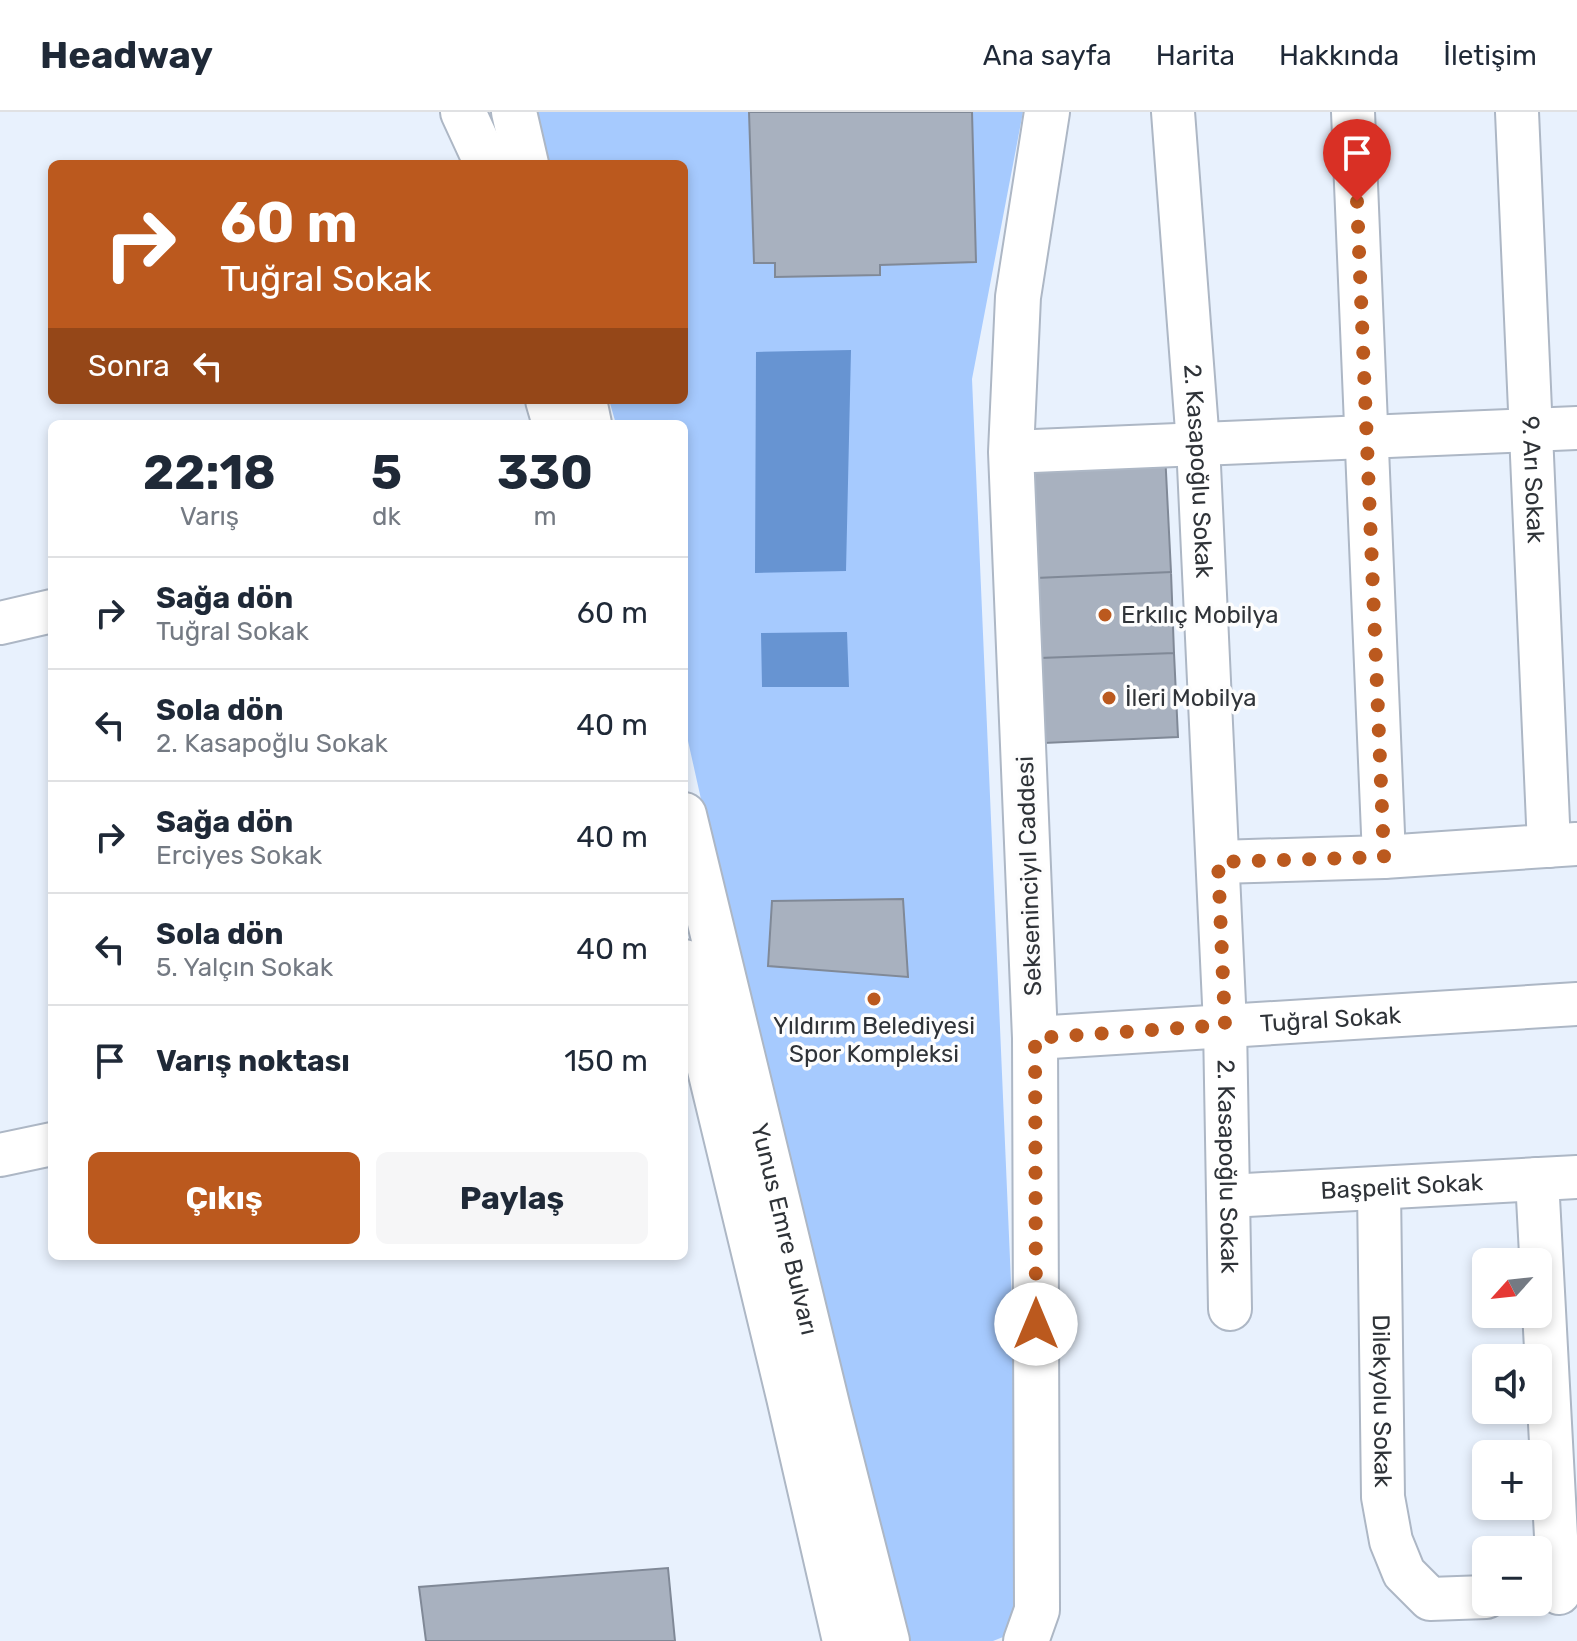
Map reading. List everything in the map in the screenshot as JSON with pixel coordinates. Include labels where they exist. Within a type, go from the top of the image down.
[{"type":"main road","points":[[463,112],[485,160]]},
{"type":"main road","points":[[473,112],[486,160]]},
{"type":"main road","points":[[514,112],[525,160]]},
{"type":"main road","name":"Sekseninciyıl Caddesi","points":[[1026,1641],[1037,1610],[1035,1038],[1011,452],[1018,297],[1047,112]]},
{"type":"main road","name":"Yunus Emre Bulvarı","points":[[688,832],[887,1641]]},
{"type":"main road","name":"Yunus Emre Bulvarı","points":[[688,993],[785,1382],[845,1641]]},
{"type":"street","name":"2. Kasapoğlu Sokak","points":[[1173,112],[1198,444],[1218,862],[1225,1025],[1230,1309]]},
{"type":"street","points":[[1353,112],[1384,857]]},
{"type":"street","name":"9. Arı Sokak","points":[[1517,112],[1532,430],[1563,845]]},
{"type":"street","points":[[1011,452],[1577,428]]},
{"type":"street","points":[[0,623],[48,612]]},
{"type":"street","points":[[1218,862],[1384,857],[1563,845]]},
{"type":"street","name":"Tuğral Sokak","points":[[1035,1038],[1577,1004]]},
{"type":"street","points":[[0,1155],[48,1145]]},
{"type":"street","points":[[1557,1178],[1558,1593]]},
{"type":"street","name":"Başpelit Sokak","points":[[1228,1196],[1557,1178]]},
{"type":"street","name":"Dilekyolu Sokak","points":[[1379,1189],[1383,1497],[1391,1541],[1404,1573],[1430,1599],[1472,1598]]},
{"type":"shaded area","name":"Yıldırım Belediyesi Spor Kompleksi","points":[[534,112],[1023,112],[972,379],[1015,1375],[1018,1631],[993,1641],[904,1641],[688,741],[688,420],[615,420],[610,404],[688,404],[688,160],[547,160]]},
{"type":"shaded area","points":[[851,350],[846,571],[755,573],[756,352]]},
{"type":"shaded area","points":[[847,632],[849,687],[762,687],[761,633]]},
{"type":"building","points":[[749,112],[972,112],[976,262],[880,265],[880,275],[775,277],[775,263],[754,263]]},
{"type":"building","points":[[1165,452],[1171,572],[1036,578],[1030,458]]},
{"type":"building","name":"Erkılıç Mobilya","points":[[1171,572],[1174,653],[1040,658],[1036,578]]},
{"type":"building","name":"İleri Mobilya","points":[[1174,653],[1178,737],[1044,743],[1040,658]]},
{"type":"building","points":[[903,899],[908,977],[768,966],[772,901]]},
{"type":"building","points":[[668,1568],[675,1641],[426,1641],[419,1587]]},
{"type":"place","name":"Erkılıç Mobilya","points":[[1105,615]]},
{"type":"place","name":"İleri Mobilya","points":[[1109,698]]},
{"type":"place","name":"Yıldırım Belediyesi Spor Kompleksi","points":[[874,999]]},
{"type":"route","points":[[1036,1324],[1035,1038],[1225,1025],[1218,862],[1384,857],[1357,201]]}]
